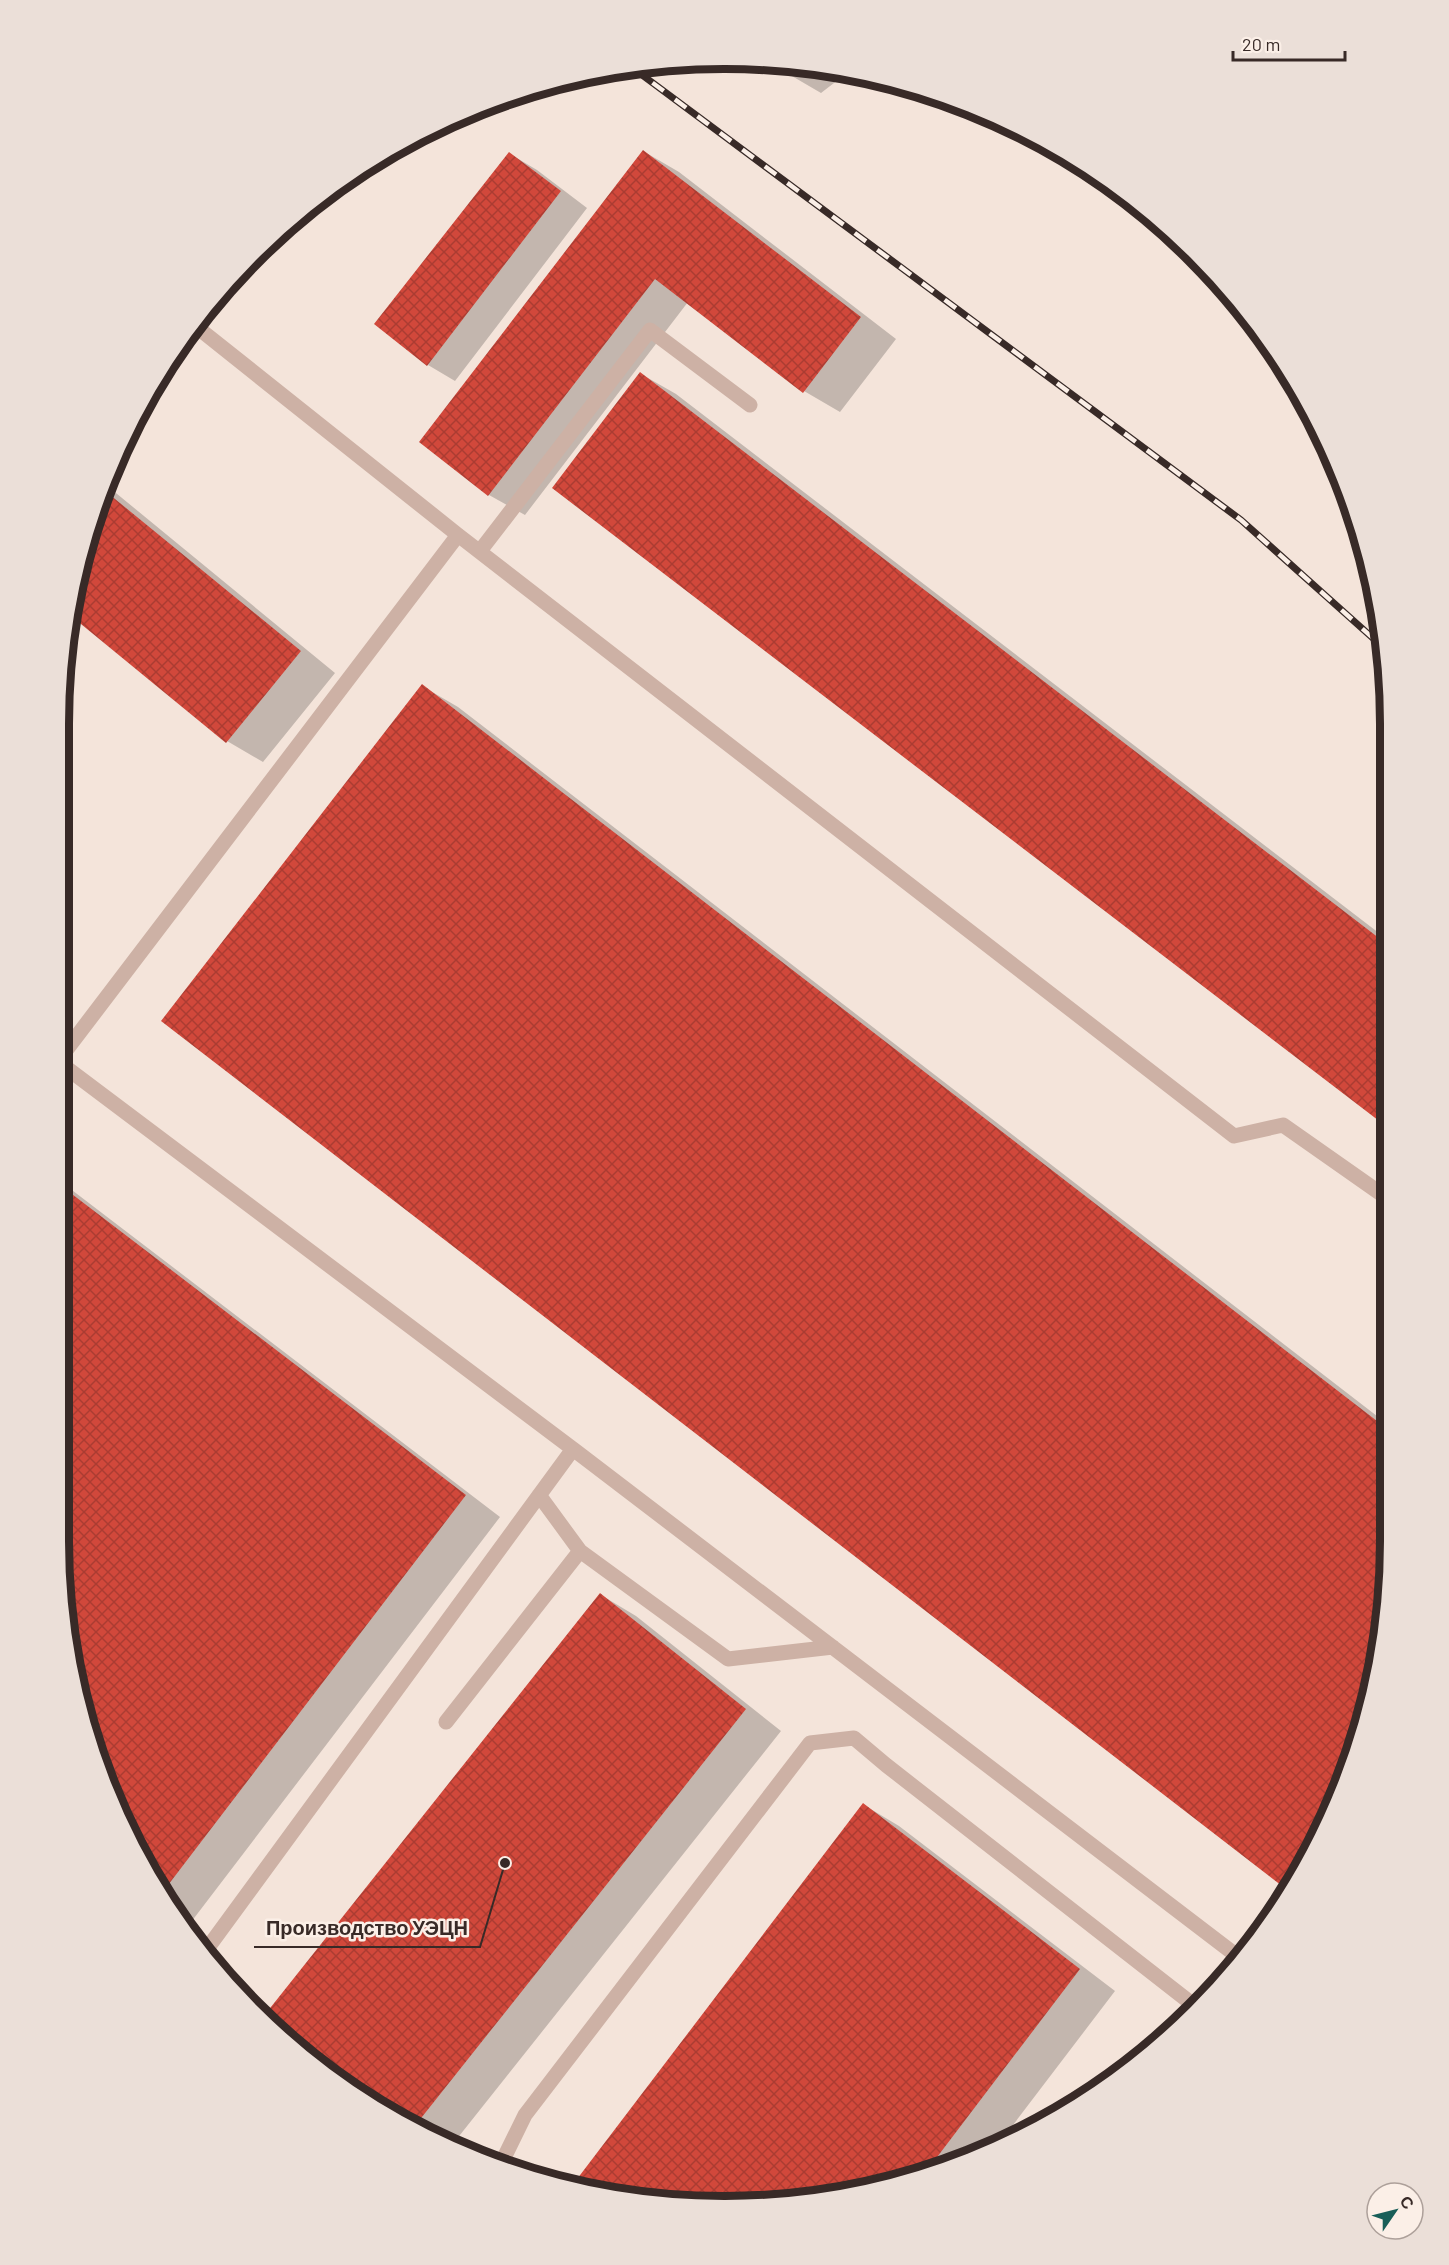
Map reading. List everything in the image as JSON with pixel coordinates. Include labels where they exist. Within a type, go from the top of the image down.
[{"type":"lane","points":[[200,330],[458,535],[1234,1136],[1283,1125],[1380,1193]]},
{"type":"lane","points":[[480,551],[650,330],[750,405]]},
{"type":"lane","points":[[69,1046],[458,535]]},
{"type":"lane","points":[[69,1070],[573,1449],[1234,1953]]},
{"type":"lane","points":[[209,1946],[573,1449]]},
{"type":"lane","points":[[539,1495],[580,1551],[728,1659],[833,1647]]},
{"type":"lane","points":[[446,1722],[580,1551]]},
{"type":"lane","points":[[504,2157],[525,2115],[810,1743],[854,1738],[1190,2002]]},
{"type":"building","points":[[643,150],[861,317],[803,393],[655,279],[488,496],[419,442]]},
{"type":"building","points":[[509,152],[561,191],[427,366],[374,324]]},
{"type":"building","points":[[640,372],[1380,939],[1380,1122],[552,488]]},
{"type":"building","points":[[111,496],[301,651],[226,743],[78,621],[91,555]]},
{"type":"building","points":[[422,684],[1380,1423],[1379,1583],[1367,1668],[1358,1710],[1330,1791],[1282,1886],[161,1021]]},
{"type":"building","points":[[69,1192],[466,1495],[168,1886],[137,1830],[104,1751],[91,1710],[75,1626],[70,1583],[69,1540]]},
{"type":"building","points":[[600,1593],[746,1709],[420,2120],[360,2086],[325,2061],[268,2011]]},
{"type":"building","points":[[863,1803],[1080,1969],[934,2161],[894,2174],[852,2183],[767,2195],[682,2195],[577,2179]]},
{"type":"railway","points":[[642,75],[1241,520],[1374,639]]},
{"type":"place","name":"Производство УЭЦН","points":[[505,1863]]}]
